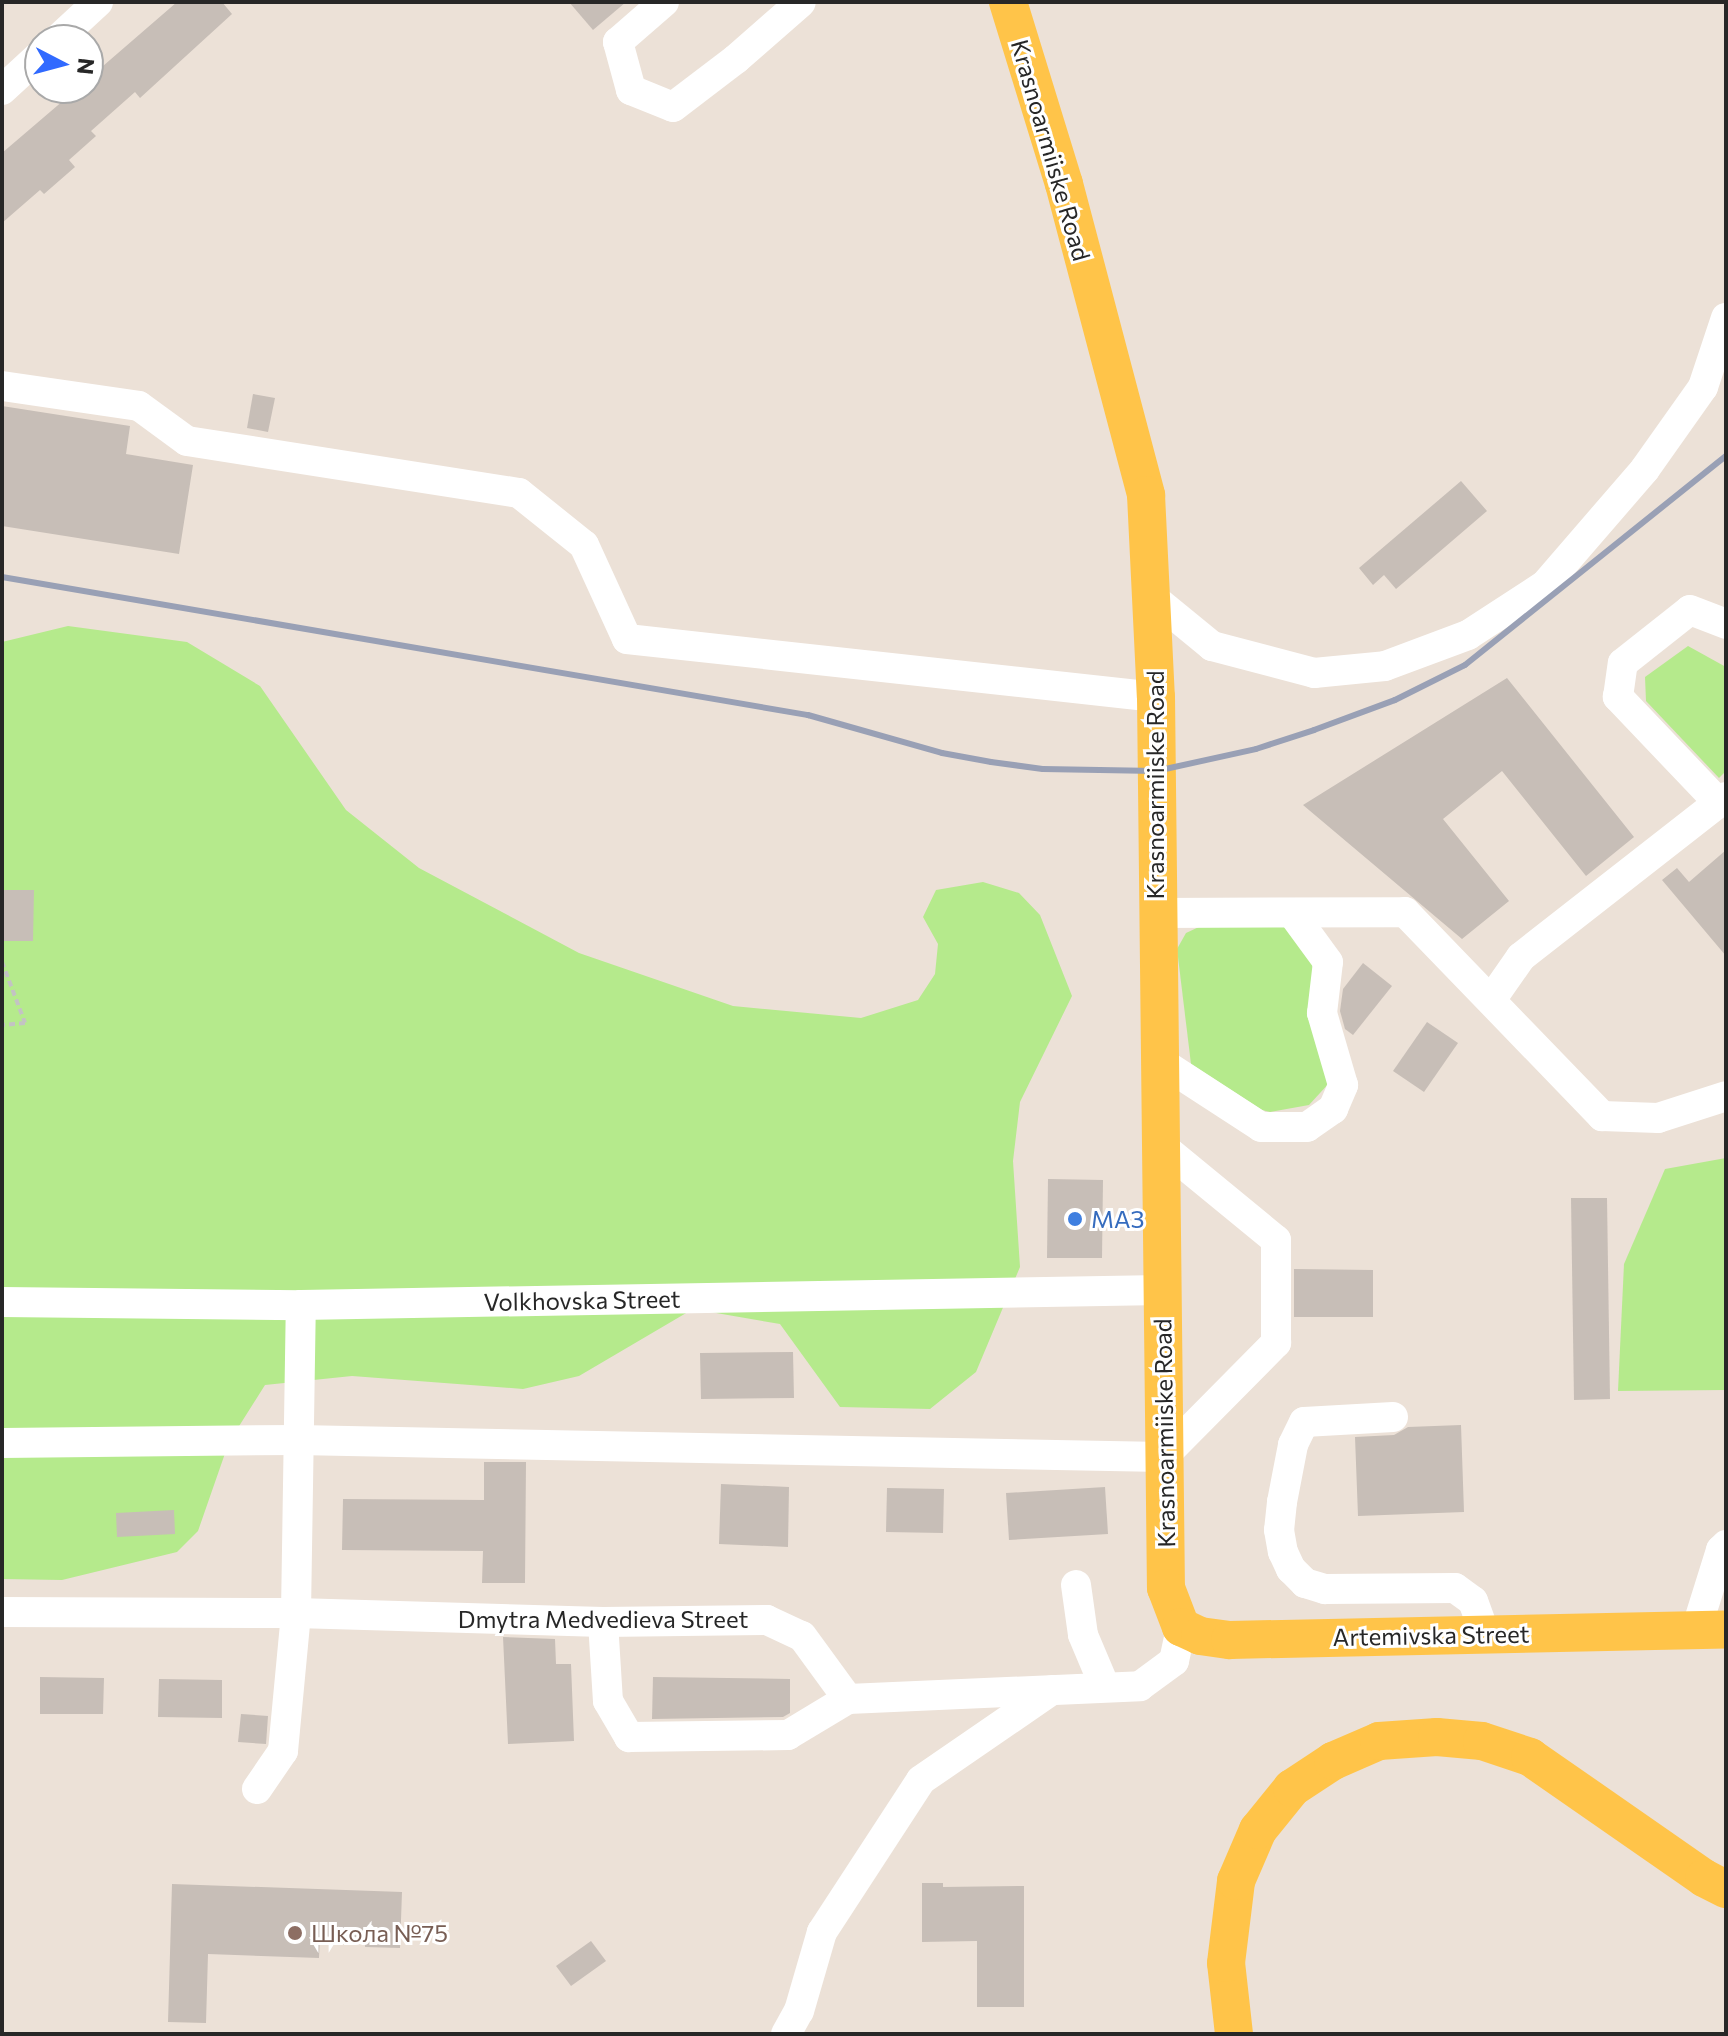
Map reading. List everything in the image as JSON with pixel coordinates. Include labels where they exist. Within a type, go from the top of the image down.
[{"type":"main road","name":"Krasnoarmiiske Road","points":[[1008,2],[1064,184],[1146,495],[1156,697],[1156,913],[1166,1588],[1181,1627]]},
{"type":"main road","name":"Artemivska Street","points":[[1181,1627],[1200,1636],[1230,1640],[1711,1630]]},
{"type":"main road","points":[[1234,2034],[1226,1963],[1236,1881],[1258,1830],[1292,1788],[1333,1761],[1379,1741],[1437,1737],[1467,1740],[1530,1757],[1704,1878],[1726,1889]]},
{"type":"street","points":[[74,24],[98,2]]},
{"type":"street","points":[[664,2],[618,42],[631,90],[673,107],[736,59],[801,2]]},
{"type":"street","points":[[2,90],[24,70]]},
{"type":"street","points":[[1151,596],[1212,646],[1314,673],[1385,666],[1468,635],[1545,585],[1645,469],[1703,387],[1726,318]]},
{"type":"street","points":[[2,386],[139,406],[187,441],[519,493],[584,545],[627,639],[1156,697]]},
{"type":"street","points":[[1491,1000],[1521,957],[1722,799],[1618,697],[1623,663],[1690,610],[1726,624]]},
{"type":"street","points":[[1156,913],[1405,912],[1602,1116],[1658,1118],[1726,1096]]},
{"type":"street","points":[[1158,1060],[1261,1127],[1307,1127],[1333,1109],[1343,1085],[1322,1013],[1328,962],[1293,914]]},
{"type":"street","points":[[2,1443],[298,1440],[1163,1457],[1276,1343],[1276,1240],[1159,1144]]},
{"type":"street","name":"Volkhovska Street","points":[[2,1302],[301,1305],[1162,1290]]},
{"type":"street","points":[[257,1789],[283,1751],[296,1613],[301,1305]]},
{"type":"street","points":[[1393,1417],[1304,1422],[1293,1445],[1282,1502],[1279,1530],[1283,1552],[1291,1569],[1305,1583],[1325,1589],[1455,1588],[1473,1601],[1485,1634]]},
{"type":"street","points":[[1711,1630],[1721,1550],[1726,1545]]},
{"type":"street","points":[[1076,1585],[1083,1635],[1105,1687]]},
{"type":"street","name":"Dmytra Medvedieva Street","points":[[2,1612],[296,1613],[603,1622],[767,1620],[802,1636],[848,1699]]},
{"type":"street","points":[[603,1622],[608,1701],[629,1737],[788,1735],[848,1699],[1140,1686],[1174,1661],[1181,1627]]},
{"type":"street","points":[[786,2034],[799,2011],[822,1932],[921,1780],[1052,1690]]},
{"type":"path","points":[[2,962],[25,1023],[2,1025]]},
{"type":"green space","points":[[68,626],[187,642],[260,686],[346,810],[419,868],[579,953],[733,1006],[861,1018],[918,1000],[935,974],[938,944],[923,917],[936,890],[983,882],[1019,893],[1040,915],[1072,996],[1020,1102],[1013,1161],[1020,1267],[976,1372],[930,1409],[840,1407],[780,1324],[693,1309],[579,1376],[523,1389],[352,1376],[265,1385],[229,1442],[198,1531],[177,1552],[62,1580],[2,1579],[2,642]]},
{"type":"green space","points":[[1688,646],[1726,667],[1726,771],[1719,778],[1646,701],[1645,677]]},
{"type":"green space","points":[[1201,926],[1287,927],[1311,956],[1331,1081],[1309,1105],[1270,1112],[1262,1110],[1191,1064],[1177,949],[1186,933]]},
{"type":"green space","points":[[1726,1158],[1726,1390],[1618,1391],[1624,1264],[1665,1169]]},
{"type":"building","points":[[177,2],[222,2],[232,14],[140,98],[135,92],[91,131],[96,136],[69,160],[75,167],[44,194],[40,190],[2,223],[2,153],[59,104],[104,104],[104,65]]},
{"type":"building","points":[[569,2],[626,2],[593,30]]},
{"type":"building","points":[[253,394],[275,398],[268,432],[247,428]]},
{"type":"building","points":[[2,406],[130,426],[126,454],[193,465],[179,554],[2,526]]},
{"type":"building","points":[[1461,481],[1487,511],[1396,589],[1384,575],[1373,585],[1359,568]]},
{"type":"building","points":[[1507,678],[1634,837],[1586,876],[1502,771],[1443,819],[1509,901],[1462,939],[1303,805]]},
{"type":"building","points":[[1726,850],[1726,956],[1662,880],[1677,868],[1689,882]]},
{"type":"building","points":[[2,890],[34,890],[33,941],[2,941]]},
{"type":"building","points":[[1363,963],[1392,986],[1353,1035],[1345,1029],[1340,1011],[1343,989]]},
{"type":"building","points":[[1427,1022],[1458,1043],[1424,1092],[1393,1071]]},
{"type":"building","name":"МАЗ","points":[[1048,1179],[1103,1180],[1102,1258],[1047,1258]]},
{"type":"building","points":[[1571,1198],[1607,1198],[1610,1399],[1574,1400]]},
{"type":"building","points":[[1294,1269],[1373,1270],[1373,1317],[1294,1317]]},
{"type":"building","points":[[793,1352],[794,1398],[701,1399],[700,1353]]},
{"type":"building","points":[[1461,1425],[1464,1512],[1358,1516],[1355,1437],[1394,1435],[1408,1427]]},
{"type":"building","points":[[484,1462],[526,1462],[525,1583],[482,1583],[483,1551],[342,1550],[343,1499],[484,1500]]},
{"type":"building","points":[[721,1484],[789,1487],[788,1547],[719,1544]]},
{"type":"building","points":[[1105,1487],[1108,1534],[1009,1540],[1006,1493]]},
{"type":"building","points":[[887,1488],[944,1489],[943,1533],[886,1532]]},
{"type":"building","points":[[174,1510],[175,1534],[117,1537],[116,1513]]},
{"type":"building","points":[[503,1637],[555,1639],[556,1664],[571,1664],[574,1741],[508,1744]]},
{"type":"building","points":[[40,1677],[104,1678],[103,1714],[40,1714]]},
{"type":"building","points":[[653,1677],[790,1679],[790,1713],[783,1717],[652,1719]]},
{"type":"building","points":[[159,1679],[222,1680],[222,1718],[158,1717]]},
{"type":"building","points":[[241,1714],[268,1716],[266,1744],[238,1742]]},
{"type":"building","points":[[922,1883],[943,1883],[943,1887],[1024,1886],[1024,2007],[977,2007],[977,1941],[922,1942]]},
{"type":"building","points":[[172,1884],[402,1892],[400,1948],[365,1947],[365,1938],[320,1936],[319,1958],[208,1954],[206,2023],[168,2022]]},
{"type":"building","points":[[591,1941],[606,1961],[571,1986],[556,1966]]},
{"type":"railway","points":[[2,577],[808,715],[942,753],[991,762],[1043,769],[1156,771],[1256,749],[1314,730],[1395,700],[1465,665],[1726,456]]},
{"type":"place","name":"МАЗ","points":[[1075,1219]]},
{"type":"place","name":"Школа №75","points":[[295,1933]]}]
